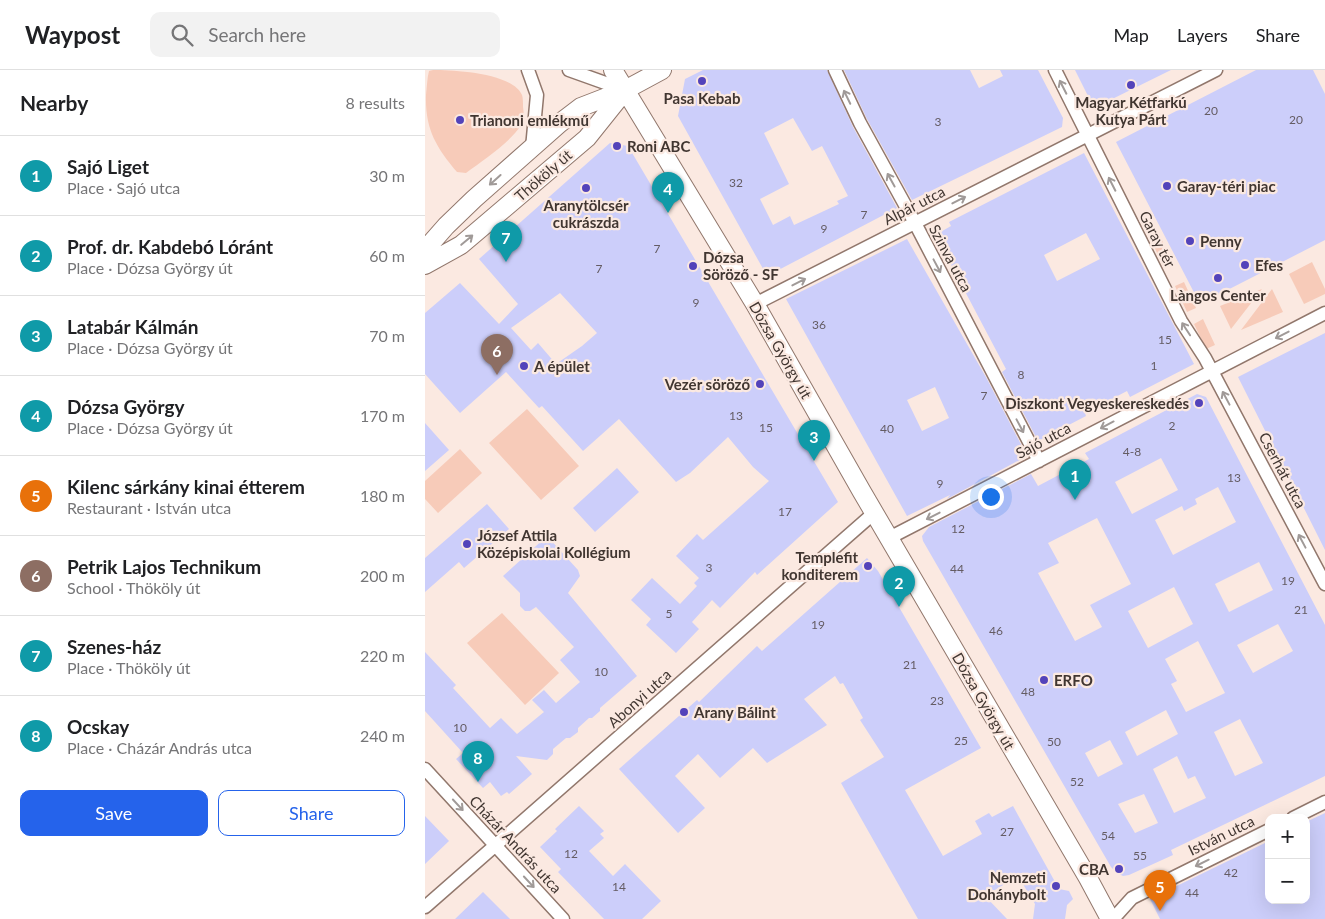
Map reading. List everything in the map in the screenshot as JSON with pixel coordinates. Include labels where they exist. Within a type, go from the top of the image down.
[{"type":"main road","name":"Dózsa György út","points":[[613,70],[755,304],[874,513],[1111,919]]},
{"type":"main road","name":"Thököly út","points":[[425,250],[474,199],[560,123],[581,107],[625,90],[662,70]]},
{"type":"main road","name":"Thököly út","points":[[425,265],[461,245],[587,138],[625,90]]},
{"type":"street","name":"Thököly út","points":[[528,70],[537,95],[532,148]]},
{"type":"street","points":[[569,70],[625,90]]},
{"type":"street","name":"Szinva utca","points":[[835,70],[860,123],[915,223],[1039,461]]},
{"type":"street","points":[[1055,70],[1088,135],[1216,70]]},
{"type":"street","name":"Alpár utca","points":[[755,304],[1088,135]]},
{"type":"street","name":"Garay tér","points":[[1088,135],[1181,321],[1212,370]]},
{"type":"street","points":[[1212,370],[1325,313]]},
{"type":"street","name":"Sajó utca","points":[[889,538],[1212,370]]},
{"type":"street","name":"Cserhát utca","points":[[1212,370],[1325,584]]},
{"type":"street","name":"Abonyi utca","points":[[425,907],[874,513]]},
{"type":"street","name":"Cházár András utca","points":[[425,769],[563,919]]},
{"type":"street","points":[[1301,814],[1325,802]]},
{"type":"street","name":"István utca","points":[[1111,919],[1132,898],[1265,832]]},
{"type":"shaded area","points":[[429,71],[468,72],[495,77],[516,88],[522,95],[523,121],[516,132],[503,145],[466,173],[457,172],[438,146],[430,128],[427,118],[426,95]]},
{"type":"shaded area","points":[[1161,238],[1173,264],[1164,268],[1152,242]]},
{"type":"shaded area","points":[[1312,262],[1325,289],[1325,294],[1304,304],[1289,274]]},
{"type":"shaded area","points":[[1184,282],[1196,308],[1187,312],[1175,286]]},
{"type":"shaded area","points":[[1262,289],[1231,329],[1220,306]]},
{"type":"shaded area","points":[[1272,289],[1283,312],[1241,330]]},
{"type":"shaded area","points":[[1203,319],[1215,345],[1206,349],[1194,324]]},
{"type":"shaded area","points":[[527,409],[579,466],[541,500],[489,443]]},
{"type":"shaded area","points":[[460,449],[482,473],[438,513],[425,499],[425,481]]},
{"type":"shaded area","points":[[502,613],[559,673],[525,705],[467,643]]},
{"type":"building","points":[[703,70],[827,70],[853,127],[897,208],[767,276],[678,116],[685,79]],"holes":[[[793,118],[812,151],[822,146],[848,196],[837,201],[839,204],[794,225],[790,216],[773,225],[760,199],[789,184],[764,133]]]},
{"type":"building","points":[[844,70],[970,70],[979,88],[1003,76],[1000,70],[1038,70],[1063,118],[1062,127],[912,200],[867,119]]},
{"type":"building","points":[[1075,70],[1171,70],[1094,108]]},
{"type":"building","name":"Garay-téri piac","points":[[1256,70],[1313,70],[1325,94],[1325,240],[1200,304],[1116,142]]},
{"type":"building","points":[[610,143],[628,146],[838,502],[757,575],[755,572],[720,608],[712,600],[692,622],[699,629],[676,653],[646,625],[651,619],[631,600],[652,578],[680,604],[697,586],[694,583],[699,578],[676,556],[697,534],[703,540],[769,481],[753,467],[728,437],[690,473],[676,482],[619,419],[583,451],[542,406],[539,408],[506,372],[460,413],[425,374],[425,313],[460,283],[499,324],[518,304],[479,259]],"holes":[[[560,293],[597,333],[556,364],[538,343],[531,350],[511,328]]]},
{"type":"building","points":[[1084,153],[1194,364],[1130,397],[1127,391],[1085,413],[1086,416],[1038,441],[1002,372],[1006,369],[941,246],[943,245],[937,234],[951,226],[949,222]],"holes":[[[1086,233],[1100,259],[1057,281],[1044,255]]]},
{"type":"building","points":[[907,239],[987,379],[1027,456],[947,499],[950,495],[907,516],[786,299]],"holes":[[[935,387],[949,418],[922,431],[907,400]]]},
{"type":"building","points":[[1325,333],[1325,550],[1238,377]]},
{"type":"building","points":[[1197,394],[1206,397],[1325,625],[1325,776],[1171,850],[1173,855],[1123,876],[1111,867],[923,541],[922,536],[929,527],[1031,474],[1038,486],[1089,459],[1085,453]],"holes":[[[1161,458],[1178,490],[1132,514],[1115,482]],[[1218,487],[1236,522],[1173,555],[1155,520],[1182,506],[1184,511],[1197,504],[1195,499]],[[1097,518],[1131,584],[1090,605],[1102,627],[1075,641],[1038,573],[1059,563],[1048,543]],[[1259,562],[1273,590],[1229,612],[1215,584]],[[1174,587],[1193,624],[1148,648],[1128,611]],[[1278,624],[1293,651],[1253,673],[1237,645]],[[1198,641],[1225,693],[1186,712],[1171,684],[1177,681],[1165,659]],[[1166,710],[1178,734],[1137,756],[1125,732]],[[1240,719],[1263,763],[1235,776],[1214,732]],[[1110,740],[1123,764],[1098,777],[1085,753]],[[1177,756],[1188,779],[1195,776],[1206,798],[1174,813],[1153,769]],[[1144,794],[1158,823],[1135,833],[1118,804]]]},
{"type":"building","points":[[425,423],[449,450],[425,471]]},
{"type":"building","points":[[617,468],[639,492],[595,532],[573,508]]},
{"type":"building","name":"József Attila Középiskolai Kollégium","points":[[487,504],[509,529],[464,568],[459,562],[425,592],[425,558]]},
{"type":"building","points":[[547,536],[578,570],[580,576],[568,593],[637,676],[600,708],[600,711],[578,728],[578,732],[570,738],[566,738],[553,749],[553,754],[547,760],[516,756],[532,774],[509,794],[507,792],[501,796],[490,782],[483,788],[456,759],[463,753],[425,711],[425,652],[456,685],[453,688],[490,728],[501,718],[517,734],[544,712],[532,700],[544,690],[556,703],[580,682],[560,660],[574,647],[536,607],[530,611],[525,611],[520,606],[520,593],[503,576]]},
{"type":"building","points":[[867,558],[878,571],[981,748],[905,790],[943,856],[982,834],[975,821],[989,813],[992,817],[1013,806],[1059,889],[1069,891],[1073,899],[1067,905],[1065,919],[1033,919],[1035,904],[1018,876],[985,896],[1007,919],[918,919],[841,783],[884,757],[860,720],[863,718],[843,683],[840,684],[835,676],[804,699],[827,725],[767,763],[753,748],[720,778],[698,754],[675,776],[705,808],[678,833],[619,769],[697,700],[699,702],[757,646],[762,651]]},
{"type":"building","points":[[579,806],[604,831],[600,834],[604,838],[589,851],[613,876],[625,864],[661,901],[642,919],[604,919],[558,872],[561,869],[540,847],[557,831],[555,829]]},
{"type":"building","points":[[1325,813],[1325,919],[1160,919],[1150,899],[1265,843],[1265,904],[1310,904],[1310,820]]},
{"type":"building","points":[[425,816],[449,841],[425,864]]},
{"type":"building","points":[[483,892],[510,919],[455,919]]},
{"type":"place","name":"Pasa Kebab","points":[[702,81]]},
{"type":"place","name":"Magyar Kétfarkú Kutya Párt","points":[[1131,85]]},
{"type":"place","name":"Trianoni emlékmű","points":[[460,120]]},
{"type":"place","name":"Roni ABC","points":[[617,146]]},
{"type":"place","name":"Garay-téri piac","points":[[1167,186]]},
{"type":"place","name":"Aranytölcsér cukrászda","points":[[586,188]]},
{"type":"place","name":"Dózsa György","points":[[668,213]]},
{"type":"place","name":"Penny","points":[[1190,241]]},
{"type":"place","name":"Szenes-ház","points":[[506,262]]},
{"type":"place","name":"Efes","points":[[1245,265]]},
{"type":"place","name":"Dózsa Söröző - SF","points":[[693,266]]},
{"type":"place","name":"Làngos Center","points":[[1218,278]]},
{"type":"place","name":"A épület","points":[[524,366]]},
{"type":"place","name":"Petrik Lajos Technikum","points":[[497,375]]},
{"type":"place","name":"Vezér söröző","points":[[760,384]]},
{"type":"place","name":"Diszkont Vegyeskereskedés","points":[[1199,403]]},
{"type":"place","name":"Latabár Kálmán","points":[[814,461]]},
{"type":"place","name":"Sajó Liget","points":[[1075,500]]},
{"type":"place","name":"József Attila Középiskolai Kollégium","points":[[467,544]]},
{"type":"place","name":"Templefit konditerem","points":[[868,566]]},
{"type":"place","name":"Prof. dr. Kabdebó Lóránt","points":[[899,607]]},
{"type":"place","name":"ERFO","points":[[1044,680]]},
{"type":"place","name":"Arany Bálint","points":[[684,712]]},
{"type":"place","name":"Ocskay","points":[[478,782]]},
{"type":"place","name":"CBA","points":[[1119,869]]},
{"type":"place","name":"Nemzeti Dohánybolt","points":[[1056,886]]},
{"type":"place","name":"Kilenc sárkány kinai étterem","points":[[1160,911]]}]
